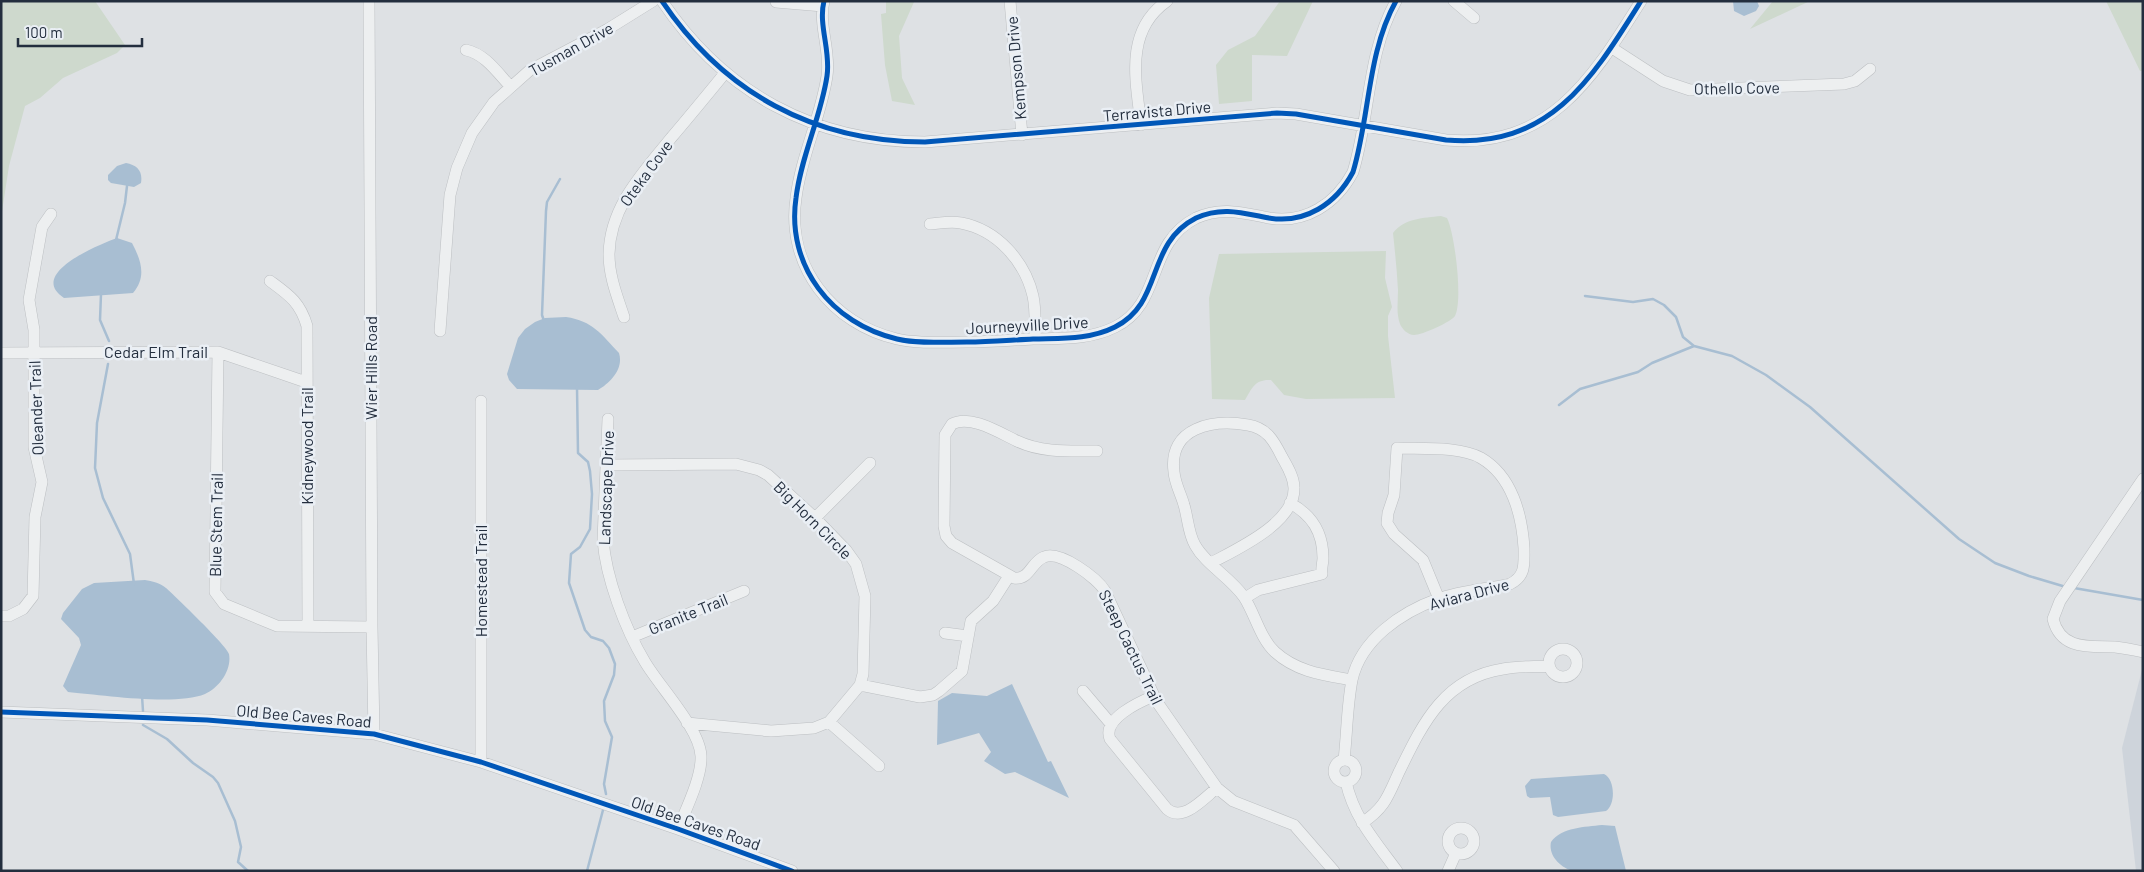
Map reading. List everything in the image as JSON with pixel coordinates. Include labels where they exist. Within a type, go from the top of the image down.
[{"type":"street","name":"Wier Hills Road","points":[[369,1],[374,734]]},
{"type":"street","name":"Tusman Drive","points":[[440,331],[450,195],[456,168],[472,133],[494,102],[510,86],[539,64],[608,29],[653,1]]},
{"type":"street","name":"Terravista Drive","points":[[662,1],[686,34],[725,73],[756,96],[814,125],[863,137],[910,142],[1022,135],[1277,113],[1296,114],[1465,142],[1509,135],[1542,120],[1558,110],[1586,82],[1612,48],[1641,1]]},
{"type":"street","name":"Kempson Drive","points":[[1010,1],[1022,135]]},
{"type":"street","points":[[1141,125],[1135,66],[1138,42],[1142,29],[1151,15],[1167,1]]},
{"type":"street","name":"Journeyville Drive","points":[[823,4],[828,67],[825,85],[797,188],[794,219],[795,232],[803,260],[812,280],[840,312],[867,329],[900,340],[948,342],[1080,338],[1102,333],[1126,321],[1135,312],[1148,292],[1163,249],[1180,228],[1194,219],[1206,214],[1226,210],[1269,218],[1292,218],[1309,214],[1325,206],[1342,191],[1353,172],[1364,125],[1379,42],[1386,21],[1396,1]]},
{"type":"street","points":[[1454,1],[1474,18]]},
{"type":"street","points":[[776,2],[823,4]]},
{"type":"street","name":"Othello Cove","points":[[1612,48],[1663,81],[1690,90],[1844,84],[1855,81],[1870,69]]},
{"type":"street","points":[[466,50],[474,52],[485,59],[510,86]]},
{"type":"street","name":"Oteka Cove","points":[[624,317],[614,288],[610,263],[613,227],[621,205],[636,181],[725,73]]},
{"type":"street","name":"Oleander Trail","points":[[1,616],[10,616],[23,609],[34,596],[35,517],[42,482],[34,447],[34,330],[28,300],[42,227],[52,214]]},
{"type":"street","points":[[930,224],[950,222],[971,225],[993,237],[1011,252],[1030,282],[1034,299],[1035,339]]},
{"type":"street","name":"Kidneywood Trail","points":[[270,281],[293,299],[303,312],[308,326],[306,382],[308,626]]},
{"type":"street","name":"Blue Stem Trail","points":[[218,352],[215,592],[224,604],[278,626],[372,627]]},
{"type":"street","name":"Cedar Elm Trail","points":[[1,353],[218,352],[306,382]]},
{"type":"street","name":"Homestead Trail","points":[[480,401],[481,762]]},
{"type":"street","name":"Landscape Drive","points":[[608,419],[604,554],[616,596],[632,637],[646,664],[687,723],[700,747],[701,760],[699,771],[678,829]]},
{"type":"street","points":[[687,723],[771,732],[814,728],[829,722],[860,685],[920,697],[933,695],[962,671],[968,636],[974,616],[993,601],[1009,576],[952,542],[946,536],[944,452],[945,434],[948,427],[956,422],[965,420],[1001,432],[1017,442],[1047,450],[1097,451]]},
{"type":"street","points":[[1211,563],[1261,535],[1283,514],[1290,503],[1294,491],[1292,477],[1274,442],[1264,431],[1247,424],[1211,424],[1200,426],[1186,435],[1177,446],[1174,474],[1183,500],[1192,537],[1203,556],[1232,583],[1244,598],[1267,642],[1276,653],[1302,670],[1352,680]]},
{"type":"street","name":"Aviara Drive","points":[[1397,871],[1362,823],[1353,807],[1346,782],[1351,781],[1356,773],[1353,764],[1344,760],[1352,680],[1361,659],[1382,631],[1398,618],[1439,598],[1510,584],[1520,578],[1524,569],[1522,523],[1512,495],[1494,467],[1482,458],[1469,452],[1397,448],[1394,495],[1388,513],[1387,524],[1394,534],[1423,560],[1439,598]]},
{"type":"street","points":[[815,518],[870,463]]},
{"type":"street","name":"Big Horn Circle","points":[[607,466],[688,464],[748,466],[768,475],[815,518],[846,550],[859,571],[865,596],[863,674],[860,685]]},
{"type":"street","points":[[2143,479],[2053,614],[2054,624],[2060,634],[2072,643],[2088,648],[2115,647],[2143,652]]},
{"type":"street","points":[[1244,598],[1258,590],[1322,574],[1322,545],[1315,522],[1300,508],[1290,503]]},
{"type":"street","name":"Steep Cactus Trail","points":[[1009,576],[1016,579],[1022,578],[1028,574],[1041,558],[1053,556],[1097,580],[1105,591],[1154,696],[1217,788],[1233,800],[1294,826],[1334,871]]},
{"type":"street","name":"Granite Trail","points":[[632,637],[744,592]]},
{"type":"street","points":[[944,633],[968,636]]},
{"type":"street","points":[[1362,823],[1380,810],[1421,727],[1436,706],[1452,692],[1471,679],[1504,668],[1549,666]]},
{"type":"street","points":[[1083,691],[1111,724]]},
{"type":"street","points":[[1154,696],[1134,704],[1111,724],[1108,733],[1110,739],[1171,813],[1180,814],[1188,811],[1217,788]]},
{"type":"street","name":"Old Bee Caves Road","points":[[1,712],[207,720],[374,734],[481,762],[678,829],[792,871]]},
{"type":"street","points":[[829,722],[879,766]]},
{"type":"street","points":[[1448,871],[1456,853]]},
{"type":"shaded area","points":[[1,1],[95,1],[125,45],[117,53],[63,78],[40,98],[25,106],[9,166],[1,218]]},
{"type":"shaded area","points":[[886,1],[914,2],[899,36],[902,78],[915,105],[892,101],[885,65],[881,14],[886,13]]},
{"type":"shaded area","points":[[1280,1],[1313,1],[1287,56],[1252,55],[1252,101],[1219,104],[1216,65],[1228,50],[1255,36]]},
{"type":"shaded area","points":[[1773,1],[1810,1],[1750,29]]},
{"type":"shaded area","points":[[2106,1],[2143,1],[2143,71],[2140,71]]},
{"type":"shaded area","points":[[1441,216],[1447,218],[1453,238],[1458,283],[1457,308],[1455,316],[1448,322],[1423,333],[1412,335],[1402,328],[1398,316],[1398,283],[1393,233],[1403,224],[1421,218]]},
{"type":"shaded area","points":[[1386,251],[1385,278],[1392,307],[1388,316],[1388,336],[1395,398],[1306,399],[1284,395],[1271,380],[1266,380],[1261,381],[1252,388],[1245,400],[1212,399],[1209,298],[1219,254]]},
{"type":"shaded area","points":[[2143,666],[2143,871],[2136,871],[2122,748]]},
{"type":"water","points":[[1733,1],[1757,1],[1759,6],[1756,11],[1744,16],[1734,11]]},
{"type":"water","points":[[126,163],[136,167],[141,175],[141,183],[134,187],[111,183],[108,180],[108,175],[117,166]]},
{"type":"water","points":[[117,238],[132,243],[140,262],[140,281],[133,293],[64,298],[55,289],[54,279],[60,270],[82,254]]},
{"type":"water","points":[[566,317],[583,322],[596,329],[619,353],[620,365],[615,375],[598,390],[517,389],[509,380],[507,374],[518,338],[525,329],[535,322],[545,318]]},
{"type":"water","points":[[145,580],[156,582],[166,588],[226,649],[229,654],[228,666],[220,683],[205,694],[176,699],[138,699],[68,692],[63,686],[81,645],[79,638],[61,619],[63,613],[82,589],[94,583]]},
{"type":"water","points":[[1012,684],[1048,762],[1051,761],[1069,798],[1015,772],[1005,774],[984,761],[991,752],[979,733],[937,745],[938,701],[952,693],[987,696]]},
{"type":"water","points":[[1604,774],[1610,781],[1613,792],[1613,798],[1606,811],[1558,817],[1553,815],[1550,797],[1530,798],[1527,796],[1525,786],[1531,779]]},
{"type":"water","points":[[1615,826],[1626,871],[1573,871],[1564,867],[1553,857],[1551,842],[1561,833],[1581,827]]},
{"type":"waterway","points":[[544,321],[542,315],[547,202],[560,179]]},
{"type":"waterway","points":[[116,240],[127,186]]},
{"type":"waterway","points":[[101,294],[100,320],[109,341]]},
{"type":"waterway","points":[[1585,296],[1633,302],[1653,299],[1664,305],[1676,317],[1683,337],[1694,346]]},
{"type":"waterway","points":[[1559,405],[1580,389],[1638,372],[1652,363],[1694,346],[1732,356],[1766,375],[1810,407],[1959,539],[1995,563],[2066,587]]},
{"type":"waterway","points":[[108,364],[97,423],[95,468],[103,498],[130,554],[134,584]]},
{"type":"waterway","points":[[577,387],[578,453],[588,462],[592,494],[590,529],[580,547],[571,554],[569,583],[585,630],[591,637],[603,641],[609,648],[615,664],[614,675],[604,701],[605,721],[612,737],[604,784],[606,794]]},
{"type":"waterway","points":[[2074,588],[2143,600]]},
{"type":"waterway","points":[[142,696],[143,711]]},
{"type":"waterway","points":[[143,725],[167,739],[218,783],[235,821],[241,847],[238,862],[248,871]]},
{"type":"waterway","points":[[587,871],[603,810]]},
{"type":"cycle path","points":[[662,1],[687,33],[714,62],[743,86],[775,106],[809,122],[846,133],[884,140],[925,142],[1277,113],[1296,114],[1446,140],[1482,140],[1513,133],[1540,121],[1564,103],[1585,82],[1604,57],[1641,1]]},
{"type":"cycle path","points":[[824,1],[822,19],[828,67],[824,91],[806,152],[796,198],[795,223],[798,247],[806,269],[818,288],[834,306],[852,320],[874,331],[897,339],[914,342],[984,342],[1064,338],[1085,336],[1105,331],[1115,327],[1130,316],[1141,304],[1169,243],[1180,229],[1196,218],[1224,211],[1269,218],[1295,218],[1307,215],[1328,202],[1338,194],[1353,172],[1359,151],[1379,42],[1396,1]]},
{"type":"cycle path","points":[[1,712],[207,720],[374,734],[481,762],[678,829],[792,871]]}]
